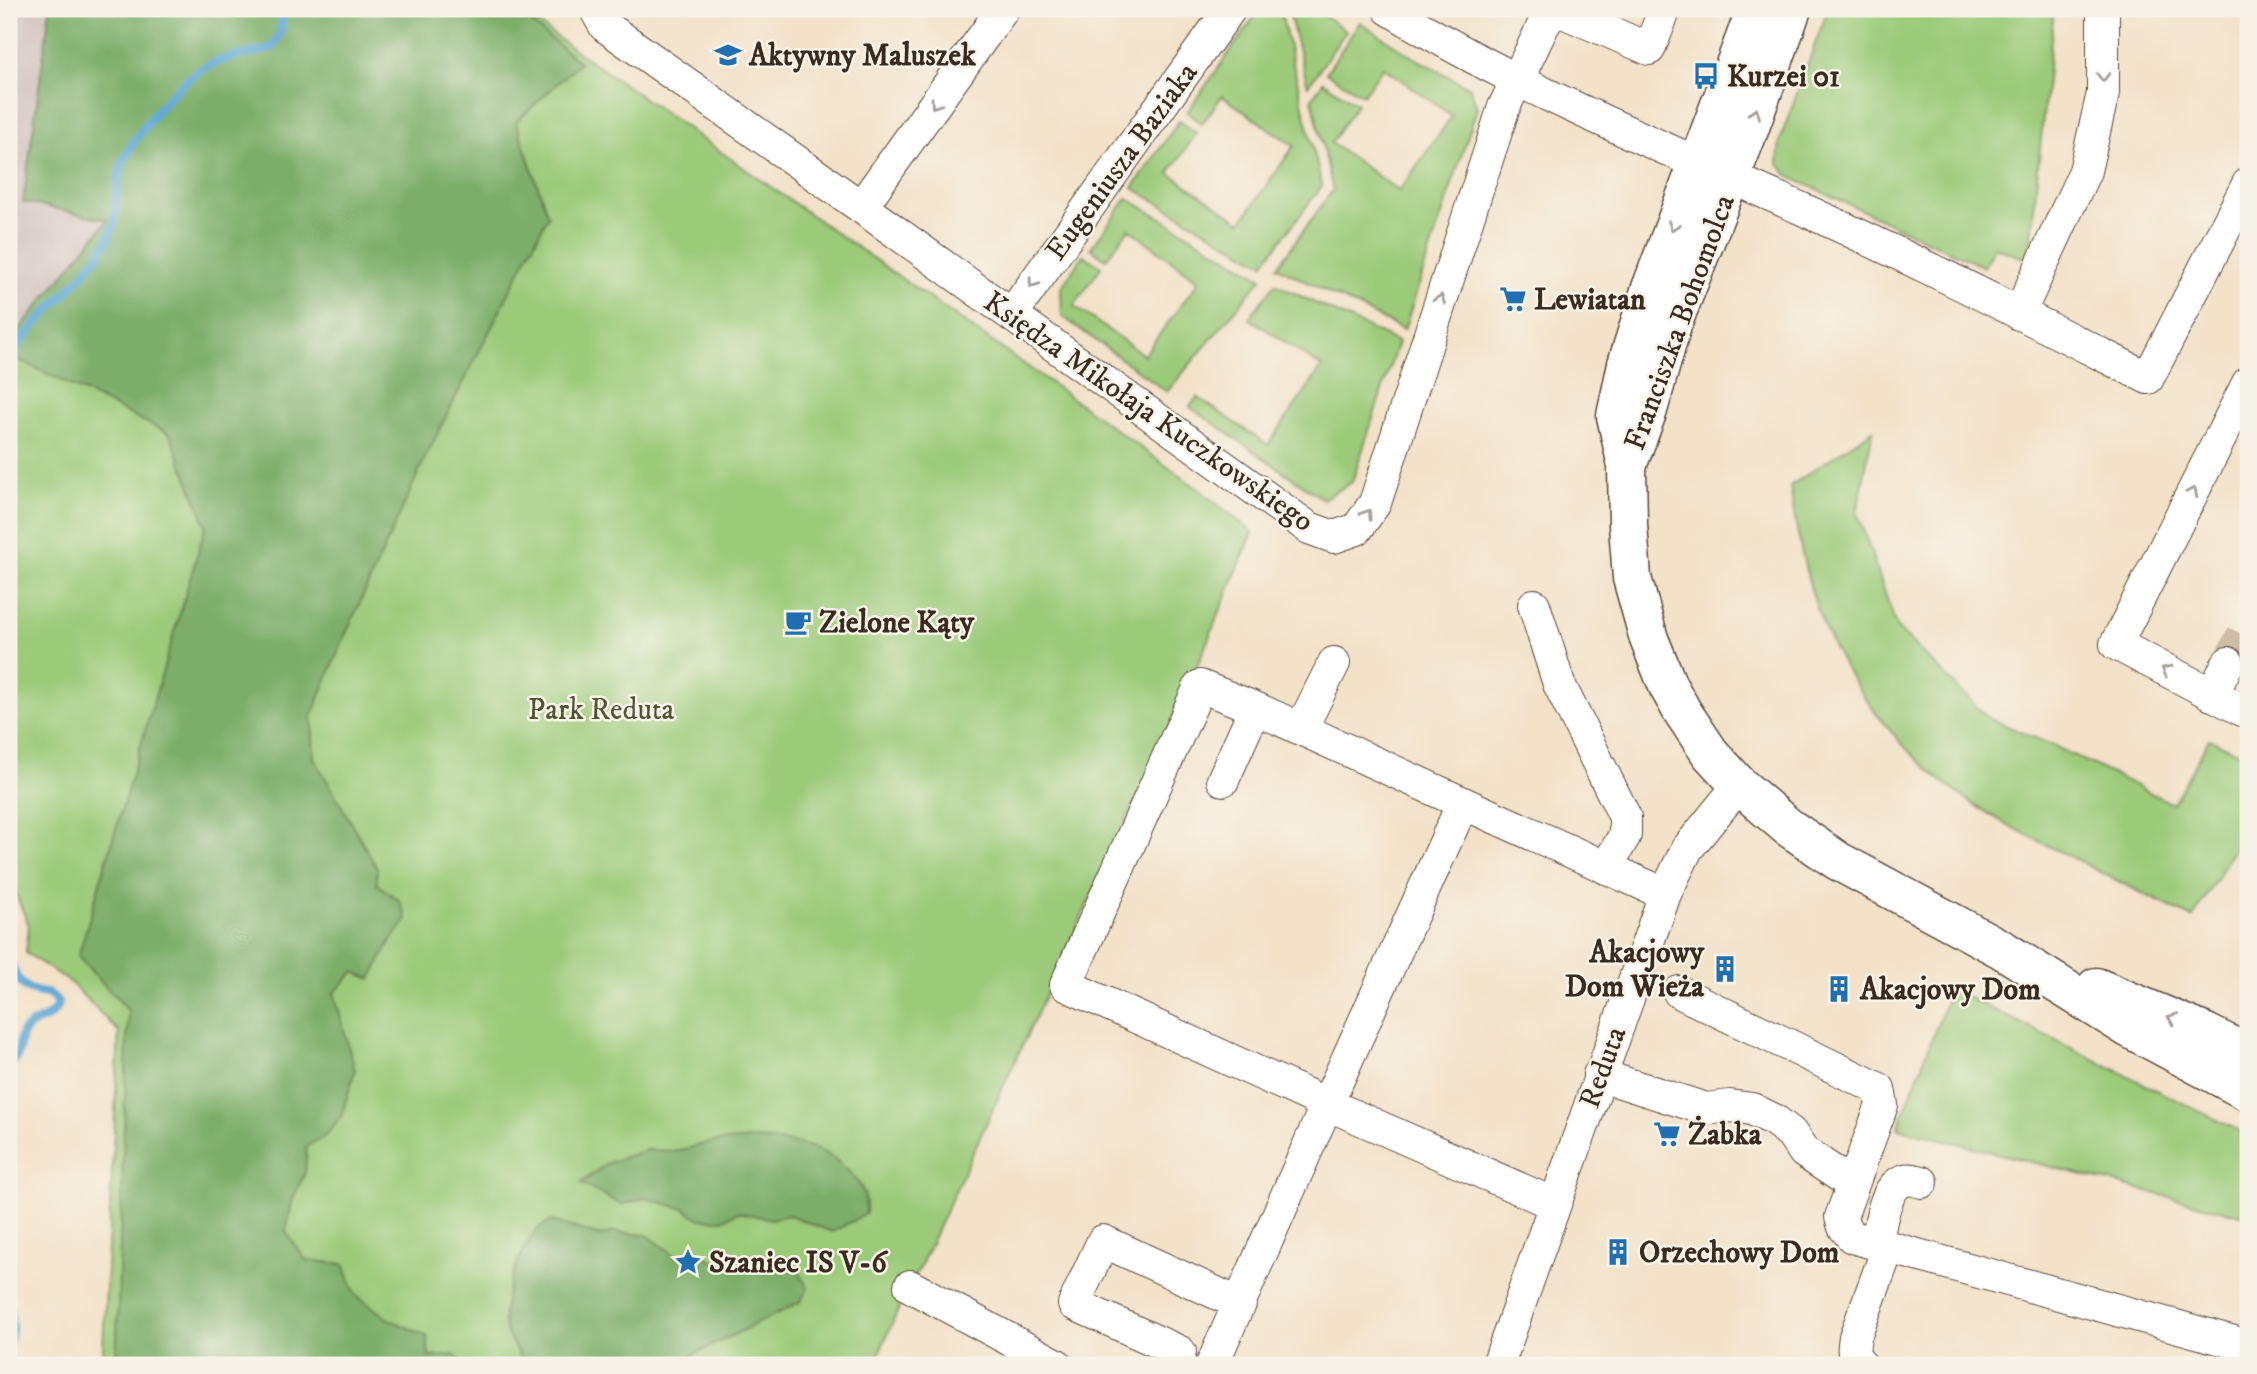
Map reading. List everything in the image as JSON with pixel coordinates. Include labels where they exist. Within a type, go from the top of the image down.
[{"type":"street","name":"Księdza Mikołaja Kuczkowskiego","points":[[598,9],[605,26],[1012,314],[1308,528],[1334,537],[1357,529],[1375,503],[1504,107],[1544,24],[1556,9],[1649,49],[1665,9]]},
{"type":"street","points":[[862,207],[1003,9]]},
{"type":"street","name":"Eugeniusza Baziaka","points":[[1012,314],[1230,9]]},
{"type":"street","points":[[1389,9],[1517,80],[1905,256],[2148,378],[2248,184]]},
{"type":"street","points":[[1714,170],[1756,9]]},
{"type":"street","points":[[1714,170],[1792,9]]},
{"type":"street","points":[[2019,314],[2085,171],[2103,93],[2103,9]]},
{"type":"street","name":"Franciszka Bohomolca","points":[[1714,170],[1650,291],[1627,364],[1616,416],[1627,466],[1632,578],[1649,639],[1668,686],[1682,711],[1710,752],[1739,785],[1788,827],[1838,861],[2003,950],[2130,1029],[2248,1092]]},
{"type":"street","points":[[2248,383],[2116,644],[2248,713]]},
{"type":"street","points":[[1534,605],[1559,684],[1625,817],[1625,835],[1606,869]]},
{"type":"street","points":[[1301,729],[1334,663]]},
{"type":"street","points":[[2212,695],[2228,663]]},
{"type":"street","points":[[1554,1204],[1066,985],[1200,686],[1255,708],[1665,894]]},
{"type":"street","points":[[1223,780],[1255,708]]},
{"type":"street","name":"Reduta","points":[[1497,1365],[1665,894],[1687,849],[1739,785]]},
{"type":"street","points":[[1212,1365],[1463,803]]},
{"type":"street","name":"Franciszka Bohomolca","points":[[2003,950],[2172,1018],[2248,1054]]},
{"type":"street","points":[[1679,992],[1879,1089],[1882,1105],[1841,1217],[1844,1227],[1852,1237],[2248,1346]]},
{"type":"street","points":[[1599,1075],[1706,1109],[1730,1106],[1752,1109],[1791,1133],[1804,1152],[1852,1184]]},
{"type":"street","points":[[1861,1365],[1856,1361],[1853,1351],[1855,1337],[1882,1246],[1888,1197],[1897,1184],[1908,1179],[1922,1182]]},
{"type":"street","points":[[1180,1352],[1074,1304],[1103,1241],[1240,1304]]},
{"type":"street","points":[[910,1286],[1057,1365]]},
{"type":"shaded area","points":[[9,9],[50,9],[23,201],[108,220],[9,342]]},
{"type":"green space","points":[[50,9],[514,9],[580,62],[516,122],[548,216],[425,458],[312,715],[314,758],[377,868],[377,884],[400,901],[407,920],[390,942],[371,979],[354,972],[334,993],[355,1071],[341,1117],[325,1136],[307,1146],[305,1173],[293,1198],[286,1232],[306,1260],[344,1264],[355,1294],[388,1319],[427,1336],[429,1357],[453,1355],[468,1365],[116,1365],[128,1010],[78,957],[206,525],[170,434],[9,355],[9,342],[108,220],[23,202]]},
{"type":"green space","name":"Park Reduta","points":[[315,9],[520,9],[1058,388],[1197,488],[1253,532],[1195,671],[874,1365],[104,1365],[119,1032],[70,982],[26,953],[29,925],[9,879],[9,355],[150,424]]},
{"type":"green space","points":[[1260,9],[1280,9],[1322,186],[1263,264],[1133,188],[1179,121],[1197,133],[1169,173],[1241,222],[1294,146],[1222,96],[1202,124],[1187,112]]},
{"type":"green space","points":[[1288,9],[1315,9],[1346,31],[1308,86]]},
{"type":"green space","points":[[1828,9],[2054,9],[2030,247],[2024,258],[1994,247],[1984,267],[1790,177],[1778,164],[1780,140]]},
{"type":"green space","points":[[1360,22],[1411,56],[1470,88],[1477,108],[1404,330],[1277,267],[1333,190],[1312,99],[1323,82],[1357,104],[1331,143],[1399,191],[1452,116],[1383,67],[1363,95],[1326,73]]},
{"type":"green space","points":[[1127,198],[1262,278],[1167,392],[1062,316],[1061,288],[1083,255],[1101,267],[1074,306],[1144,355],[1199,281],[1129,229],[1106,259],[1091,248]]},
{"type":"green space","points":[[1275,284],[1398,342],[1352,482],[1323,499],[1190,407],[1197,397],[1268,445],[1322,367],[1249,318]]},
{"type":"green space","points":[[1873,430],[1857,512],[1897,628],[1988,718],[2054,746],[2173,804],[2209,739],[2248,757],[2248,842],[2240,839],[2193,918],[2016,829],[1948,787],[1898,740],[1851,678],[1827,633],[1813,596],[1801,549],[1790,486]]},
{"type":"green space","points":[[1951,989],[2248,1135],[2248,1217],[1898,1128]]},
{"type":"green space","points":[[756,1139],[808,1146],[830,1156],[859,1183],[865,1197],[866,1214],[832,1232],[789,1215],[771,1219],[738,1212],[722,1220],[700,1219],[685,1209],[645,1198],[622,1205],[581,1183],[608,1163],[646,1150],[678,1151],[712,1142]]},
{"type":"green space","points":[[552,1221],[601,1236],[614,1232],[647,1235],[676,1256],[702,1254],[723,1267],[755,1271],[768,1261],[797,1269],[808,1288],[800,1302],[673,1365],[525,1365],[506,1332],[504,1321],[507,1294],[524,1249],[539,1228]]},
{"type":"waterway","points":[[9,359],[31,329],[83,275],[105,245],[115,217],[121,168],[145,127],[182,84],[206,67],[272,48],[280,35],[284,9]]},
{"type":"waterway","points":[[9,957],[13,971],[21,983],[33,991],[52,996],[58,1003],[51,1014],[24,1031],[17,1056],[9,1066]]},
{"type":"waterway","points":[[9,1307],[12,1329],[9,1342]]},
{"type":"tunnel","points":[[2228,663],[2248,624]]},
{"type":"place","name":"Aktywny Maluszek","points":[[728,55]]},
{"type":"place","name":"Kurzei 01","points":[[1706,76]]},
{"type":"place","name":"Lewiatan","points":[[1513,299]]},
{"type":"place","name":"Zielone Kąty","points":[[798,622]]},
{"type":"place","name":"Akacjowy Dom Wieża","points":[[1725,969]]},
{"type":"place","name":"Akacjowy Dom","points":[[1839,989]]},
{"type":"place","name":"Żabka","points":[[1667,1134]]},
{"type":"place","name":"Orzechowy Dom","points":[[1618,1252]]},
{"type":"place","name":"Szaniec IS V-6","points":[[688,1262]]}]
